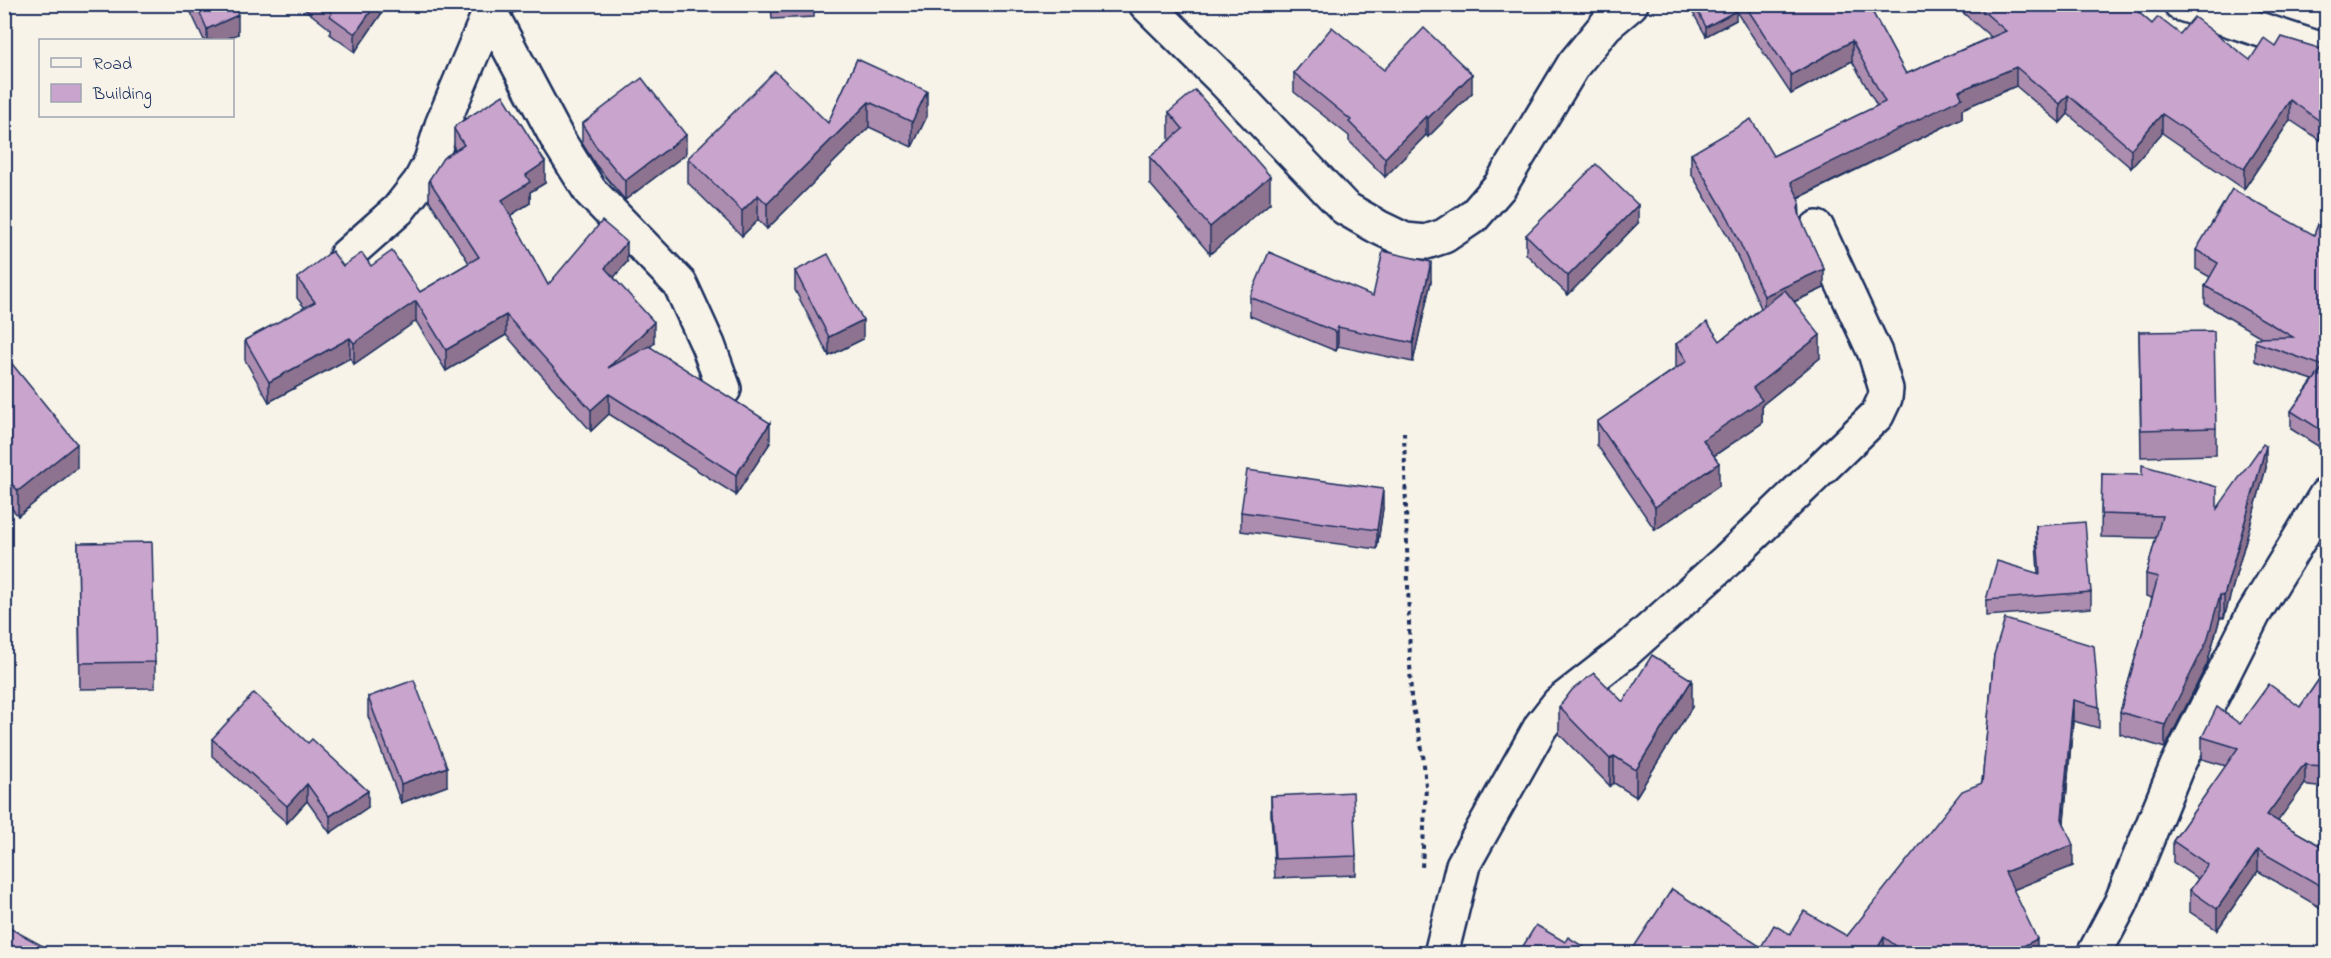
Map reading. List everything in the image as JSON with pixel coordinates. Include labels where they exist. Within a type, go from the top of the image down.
[{"type":"street","points":[[1146,4],[1224,81],[1345,208],[1405,240],[1426,243],[1444,237],[1474,216],[1500,186],[1574,64],[1606,26],[1632,4]]},
{"type":"street","points":[[2181,4],[2326,51]]},
{"type":"street","points":[[346,256],[398,210],[420,182],[431,161],[442,125],[488,8]]},
{"type":"street","points":[[488,8],[558,140],[590,191],[680,285],[708,345],[724,389]]},
{"type":"street","points":[[1441,954],[1463,865],[1484,823],[1547,718],[1559,703],[1626,651],[1727,560],[1876,415],[1882,405],[1886,389],[1875,353],[1817,228]]},
{"type":"street","points":[[2094,954],[2121,903],[2177,766],[2253,615],[2326,495]]},
{"type":"path","points":[[1404,432],[1411,698],[1423,754],[1426,786],[1422,877]]},
{"type":"building","points":[[196,4],[233,4],[238,15],[207,29]]},
{"type":"building","points":[[321,4],[376,4],[355,34],[330,16],[332,13]]},
{"type":"building","points":[[1694,4],[1732,4],[1736,11],[1706,27]]},
{"type":"building","points":[[1744,4],[1868,4],[1906,74],[2006,31],[1975,4],[2129,4],[2152,24],[2158,17],[2180,34],[2194,17],[2250,60],[2264,38],[2276,47],[2282,37],[2325,50],[2326,111],[2320,121],[2290,100],[2244,169],[2162,114],[2131,149],[2068,95],[2060,104],[2016,67],[1959,91],[1962,98],[1791,182],[1800,201],[1798,208],[1800,217],[1824,269],[1764,296],[1729,219],[1691,154],[1751,119],[1773,156],[1885,102],[1852,41],[1791,75]]},
{"type":"building","points":[[1332,27],[1384,70],[1424,28],[1472,74],[1385,158],[1349,122],[1351,120],[1294,73]]},
{"type":"building","points":[[857,59],[927,91],[912,122],[869,102],[767,204],[758,195],[742,211],[688,158],[775,71],[828,123]]},
{"type":"building","points":[[642,78],[686,135],[625,181],[595,145],[582,124]]},
{"type":"building","points":[[1195,90],[1270,176],[1210,227],[1150,157],[1183,129],[1169,112]]},
{"type":"building","points":[[503,95],[545,162],[526,175],[530,182],[502,200],[548,285],[602,221],[627,242],[605,268],[654,322],[608,368],[649,346],[770,423],[736,475],[609,394],[591,410],[506,315],[446,350],[416,301],[354,343],[350,338],[269,382],[245,340],[315,302],[297,278],[332,251],[343,266],[362,253],[371,266],[392,251],[420,292],[479,257],[429,180],[443,158],[464,145],[454,129],[456,125]]},
{"type":"building","points":[[1596,164],[1638,205],[1568,276],[1526,235]]},
{"type":"building","points":[[2232,189],[2314,235],[2319,222],[2323,223],[2326,217],[2326,422],[2321,430],[2291,411],[2324,366],[2255,342],[2255,338],[2293,337],[2205,286],[2218,263],[2196,250]]},
{"type":"building","points":[[1383,251],[1431,262],[1413,343],[1338,327],[1336,332],[1250,297],[1269,252],[1373,296]]},
{"type":"building","points":[[828,254],[863,320],[829,337],[795,271]]},
{"type":"building","points":[[1785,290],[1820,335],[1753,388],[1762,400],[1703,440],[1719,463],[1655,507],[1597,422],[1687,361],[1676,344],[1707,322],[1720,341]]},
{"type":"building","points":[[2214,331],[2216,428],[2141,430],[2139,332]]},
{"type":"building","points":[[4,354],[77,444],[18,491],[4,475]]},
{"type":"building","points":[[2263,444],[2266,446],[2224,596],[2220,595],[2207,641],[2165,725],[2120,712],[2158,577],[2146,574],[2162,516],[2101,514],[2102,474],[2142,475],[2142,465],[2217,487],[2217,509]]},
{"type":"building","points":[[1247,470],[1383,489],[1377,530],[1241,512]]},
{"type":"building","points":[[2085,522],[2091,592],[1986,600],[1997,561],[2040,574],[2036,526]]},
{"type":"building","points":[[152,542],[155,662],[80,663],[78,543]]},
{"type":"building","points":[[2005,619],[2094,646],[2099,707],[2073,700],[2062,819],[2073,845],[2005,872],[2037,939],[2008,954],[1907,954],[1884,937],[1874,954],[1630,953],[1672,889],[1761,947],[1774,925],[1790,934],[1804,911],[1847,936],[1962,791],[1982,783],[1994,655]]},
{"type":"building","points":[[1652,655],[1692,680],[1636,770],[1614,756],[1610,759],[1559,707],[1572,690],[1594,673],[1623,702]]},
{"type":"building","points":[[2326,669],[2326,766],[2305,763],[2267,815],[2326,849],[2326,889],[2258,850],[2217,909],[2190,890],[2208,865],[2173,841],[2238,748],[2202,737],[2217,707],[2240,724],[2269,684],[2300,707]]},
{"type":"building","points":[[414,680],[447,767],[401,784],[368,697]]},
{"type":"building","points":[[254,693],[308,743],[312,739],[368,791],[330,816],[307,784],[287,806],[212,739]]},
{"type":"building","points":[[1353,792],[1356,856],[1275,859],[1271,796]]},
{"type":"building","points":[[4,925],[43,946],[39,954],[4,954]]},
{"type":"building","points":[[1536,925],[1565,942],[1568,937],[1595,954],[1523,954],[1520,951]]}]
